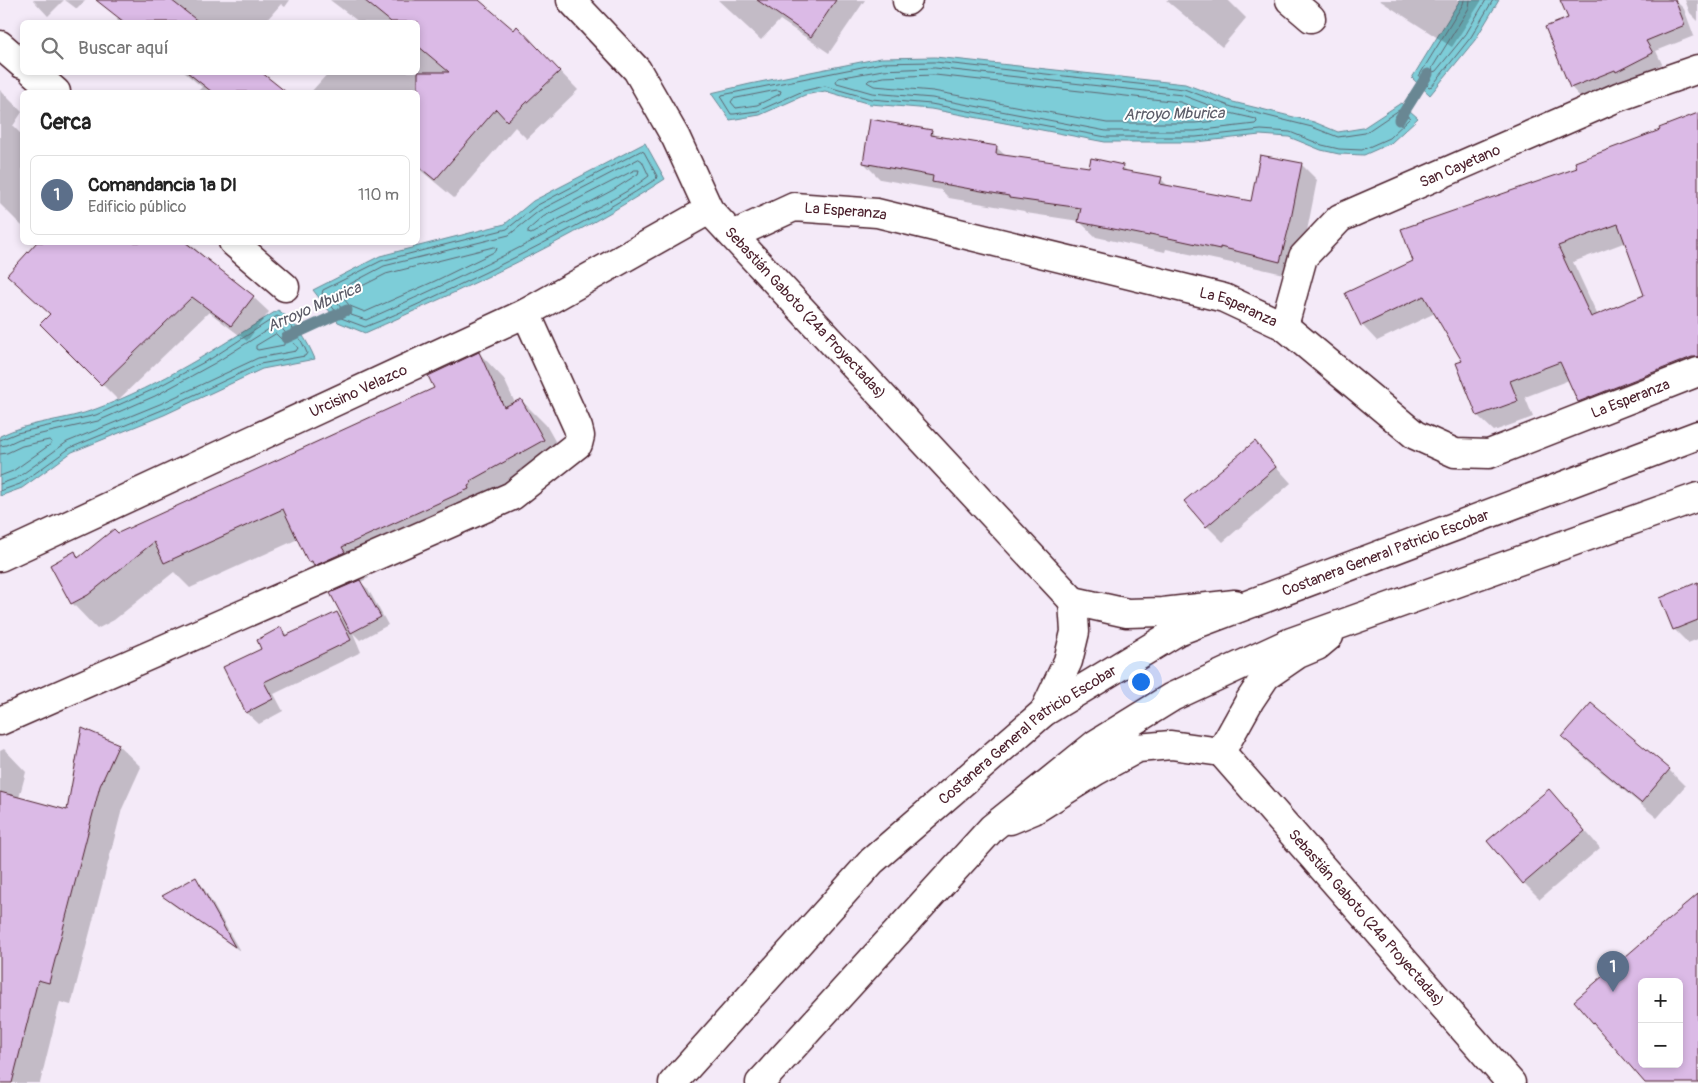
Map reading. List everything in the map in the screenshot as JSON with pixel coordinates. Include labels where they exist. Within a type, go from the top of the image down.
[{"type":"main road","name":"Sebastián Gaboto (24ª Proyectadas)","points":[[571,0],[637,70],[676,138],[710,210],[1074,601]]},
{"type":"main road","points":[[1290,0],[1311,18]]},
{"type":"main road","points":[[0,45],[20,62]]},
{"type":"main road","name":"San Cayetano","points":[[1284,326],[1303,257],[1340,218],[1618,97],[1698,69]]},
{"type":"main road","points":[[36,75],[54,90]]},
{"type":"main road","name":"La Esperanza","points":[[733,235],[794,207],[877,213],[1224,298],[1284,326],[1416,435],[1455,453],[1490,454],[1698,372]]},
{"type":"main road","name":"Urcisino Velazco","points":[[0,557],[526,313],[710,210]]},
{"type":"main road","points":[[236,245],[285,287]]},
{"type":"main road","points":[[0,721],[512,496],[578,444],[580,436],[526,313]]},
{"type":"main road","name":"Costanera General Patricio Escobar","points":[[673,1083],[872,861],[1044,712],[1178,631],[1698,435]]},
{"type":"main road","points":[[760,1083],[992,828],[1096,744],[1172,697],[1291,642],[1698,497]]},
{"type":"main road","points":[[1044,712],[1068,661],[1075,632],[1074,601],[1127,612],[1163,612],[1258,600]]},
{"type":"main road","points":[[992,828],[1034,810],[1096,771],[1138,748],[1171,745],[1221,752],[1250,700],[1266,676],[1298,654],[1317,646],[1348,621]]},
{"type":"main road","name":"Sebastián Gaboto (24ª Proyectadas)","points":[[1221,752],[1510,1083]]},
{"type":"water","points":[[1460,0],[1499,0],[1475,40],[1430,95],[1412,78]]},
{"type":"water","points":[[935,57],[1185,84],[1233,102],[1314,122],[1338,132],[1363,128],[1401,103],[1418,118],[1391,143],[1364,155],[1339,154],[1321,150],[1289,137],[1260,135],[1196,142],[1105,142],[931,109],[870,104],[825,91],[805,95],[760,115],[730,120],[711,93],[881,58]]},
{"type":"water","points":[[645,143],[665,179],[593,222],[518,262],[365,333],[338,322],[313,290],[380,256],[505,224],[533,201]]},
{"type":"water","points":[[278,310],[300,332],[315,359],[262,369],[164,415],[72,452],[22,488],[0,496],[0,436],[23,427],[84,413],[144,389],[234,338]]},
{"type":"building","points":[[96,0],[171,0],[196,20],[121,20]]},
{"type":"building","points":[[364,0],[479,0],[514,30],[517,26],[560,71],[507,121],[496,109],[435,180],[420,168],[420,90],[418,90],[418,75],[420,75],[420,72],[449,72],[420,48],[420,20],[389,20]]},
{"type":"building","points":[[757,0],[836,0],[811,37]]},
{"type":"building","points":[[1560,0],[1675,0],[1685,25],[1646,41],[1653,53],[1616,72],[1615,70],[1570,88],[1545,27],[1568,18]]},
{"type":"building","points":[[191,75],[265,75],[284,90],[210,90]]},
{"type":"building","points":[[1698,113],[1698,357],[1692,357],[1578,402],[1560,362],[1510,381],[1518,401],[1477,416],[1456,363],[1462,361],[1424,296],[1361,326],[1345,293],[1413,261],[1401,229],[1577,168],[1575,162],[1660,130],[1659,128]],"holes":[[[1618,224],[1644,295],[1591,317],[1558,246]]]},
{"type":"building","points":[[870,119],[932,130],[931,135],[997,146],[996,154],[1089,167],[1091,158],[1123,165],[1122,170],[1162,177],[1160,184],[1251,201],[1260,155],[1302,163],[1280,262],[1220,247],[1220,249],[1150,234],[1149,236],[1078,222],[1081,208],[1009,198],[1009,196],[932,182],[933,176],[863,163]]},
{"type":"building","points":[[34,245],[189,245],[254,296],[231,326],[192,297],[101,385],[40,324],[50,314],[7,275]]},
{"type":"building","points":[[479,352],[504,407],[521,399],[544,440],[470,481],[469,489],[342,547],[345,552],[314,566],[312,561],[308,562],[283,509],[164,563],[154,542],[88,595],[71,604],[50,565],[75,551],[78,558],[114,529],[118,533],[434,388],[428,376]]},
{"type":"building","points":[[1255,441],[1276,467],[1206,527],[1184,501]]},
{"type":"building","points":[[360,580],[381,617],[351,633],[330,593]]},
{"type":"building","points":[[1698,582],[1698,620],[1673,630],[1660,598]]},
{"type":"building","points":[[337,612],[351,640],[264,682],[273,699],[246,713],[223,667],[261,649],[257,640],[281,627],[285,636]]},
{"type":"building","points":[[1591,703],[1670,769],[1641,803],[1562,737]]},
{"type":"building","points":[[82,728],[119,744],[100,786],[49,983],[38,980],[12,1083],[0,1083],[0,792],[67,810]]},
{"type":"building","points":[[1549,789],[1585,831],[1523,884],[1487,841]]},
{"type":"building","points":[[196,877],[235,947],[162,896]]},
{"type":"building","points":[[1698,894],[1698,1083],[1645,1083],[1574,1001]]},
{"type":"waterway","name":"Arroyo Mburica","points":[[1399,120],[1428,74]]},
{"type":"waterway","name":"Arroyo Mburica","points":[[286,338],[347,310]]},
{"type":"place","name":"Comandancia 1a DI","points":[[1613,992]]}]
